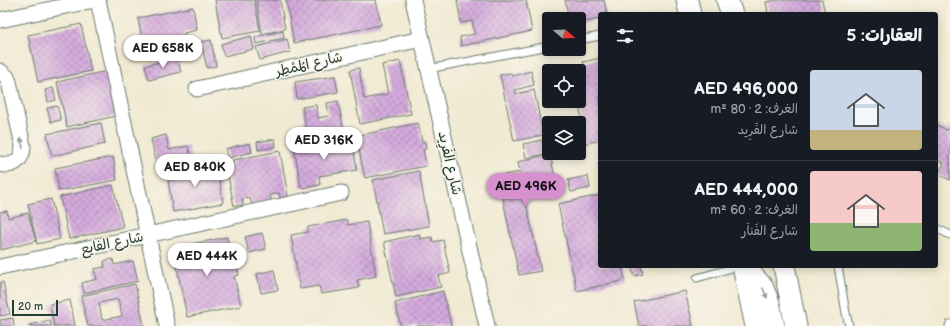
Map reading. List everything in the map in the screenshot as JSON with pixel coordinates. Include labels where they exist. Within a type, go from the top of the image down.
[{"type":"main road","points":[[687,0],[690,12]]},
{"type":"main road","points":[[727,0],[731,12]]},
{"type":"main road","points":[[742,326],[741,290],[743,268]]},
{"type":"main road","points":[[743,268],[756,326]]},
{"type":"main road","points":[[745,268],[762,286],[769,303],[774,326]]},
{"type":"main road","points":[[784,268],[796,326]]},
{"type":"street","points":[[0,20],[94,0]]},
{"type":"street","points":[[98,0],[167,326]]},
{"type":"street","name":"شارع الفَرِيد","points":[[413,0],[486,326]]},
{"type":"street","name":"شارع المُمْطِر","points":[[196,89],[421,39]]},
{"type":"street","points":[[0,71],[7,77],[9,82],[23,152],[21,157],[13,165],[7,166],[0,164]]},
{"type":"street","name":"شارع الفايع","points":[[0,267],[341,193]]},
{"type":"lane","points":[[586,39],[598,36]]},
{"type":"lane","points":[[428,69],[542,47]]},
{"type":"lane","points":[[938,229],[950,234]]},
{"type":"lane","points":[[697,278],[732,268]]},
{"type":"lane","points":[[838,268],[849,326]]},
{"type":"building","points":[[215,0],[254,0],[260,31],[222,38]]},
{"type":"building","points":[[256,0],[280,0],[285,29],[262,34]]},
{"type":"building","points":[[286,0],[376,0],[381,25],[294,43]]},
{"type":"building","points":[[457,0],[526,0],[532,31],[461,46],[460,37],[475,34],[472,21],[461,23]]},
{"type":"building","points":[[565,0],[604,0],[607,12],[598,12],[598,19],[586,22],[586,12],[568,12]]},
{"type":"building","points":[[777,0],[822,0],[825,12],[768,12],[766,2]]},
{"type":"building","points":[[193,7],[197,30],[184,33],[187,48],[145,56],[138,18]]},
{"type":"building","points":[[81,24],[91,71],[38,82],[28,35]]},
{"type":"building","points":[[283,31],[284,38],[256,44],[255,37]]},
{"type":"building","points":[[251,36],[254,49],[224,56],[221,44]]},
{"type":"building","points":[[287,39],[290,52],[260,60],[256,47]]},
{"type":"building","points":[[211,40],[216,66],[207,68],[201,42]]},
{"type":"building","points":[[177,57],[181,72],[149,80],[145,66]]},
{"type":"building","points":[[598,58],[598,140],[586,143],[586,116],[581,116],[580,108],[586,108],[586,64],[583,64],[583,62]]},
{"type":"building","points":[[400,61],[411,114],[360,124],[350,70],[359,68],[364,99],[388,94],[382,65]]},
{"type":"building","points":[[107,71],[116,116],[67,127],[57,82]]},
{"type":"building","points":[[531,71],[534,85],[515,90],[516,94],[534,90],[542,135],[514,141],[500,75],[511,73],[512,76]]},
{"type":"building","points":[[335,76],[338,92],[297,99],[295,82]]},
{"type":"building","points":[[53,88],[56,100],[48,102],[45,90]]},
{"type":"building","points":[[338,101],[344,132],[308,139],[302,107],[316,105],[318,118],[329,116],[327,103]]},
{"type":"building","points":[[57,106],[61,120],[51,122],[47,108]]},
{"type":"building","points":[[101,123],[105,144],[52,156],[47,134]]},
{"type":"building","points":[[418,123],[422,142],[425,141],[426,149],[423,149],[426,166],[365,178],[356,136]]},
{"type":"building","points":[[950,124],[950,180],[938,174],[944,163],[938,160],[938,126],[947,130]]},
{"type":"building","points":[[166,135],[169,150],[188,146],[191,158],[157,166],[151,139]]},
{"type":"building","points":[[352,138],[357,170],[319,176],[320,185],[301,188],[294,147]]},
{"type":"building","points":[[275,139],[276,147],[258,150],[257,142]]},
{"type":"building","points":[[542,140],[542,155],[526,158],[523,144]]},
{"type":"building","points":[[250,143],[252,152],[228,158],[225,149]]},
{"type":"building","points":[[280,151],[288,196],[280,198],[279,193],[270,195],[271,201],[252,205],[250,198],[242,199],[243,205],[234,206],[226,166],[233,164],[233,160]]},
{"type":"building","points":[[542,156],[542,160],[551,160],[558,191],[525,198],[541,271],[519,275],[498,176],[520,172],[518,162]]},
{"type":"building","points":[[113,157],[117,180],[59,191],[55,168]]},
{"type":"building","points":[[217,164],[223,203],[173,212],[167,173]]},
{"type":"building","points":[[419,171],[429,226],[383,234],[373,180]]},
{"type":"building","points":[[588,176],[590,188],[571,192],[568,180]]},
{"type":"building","points":[[113,185],[123,227],[69,239],[60,197]]},
{"type":"building","points":[[598,195],[598,268],[622,268],[625,280],[577,291],[558,204]]},
{"type":"building","points":[[51,199],[60,239],[37,244],[28,204]]},
{"type":"building","points":[[7,211],[8,218],[28,213],[36,241],[1,250],[0,212]]},
{"type":"building","points":[[347,220],[348,225],[367,222],[376,276],[357,280],[359,288],[321,294],[319,286],[300,289],[291,235],[308,232],[308,227]]},
{"type":"building","points":[[262,233],[266,249],[249,253],[245,237]]},
{"type":"building","points":[[419,234],[420,239],[432,237],[433,242],[443,240],[450,273],[438,276],[441,287],[396,297],[384,242]]},
{"type":"building","points":[[227,237],[233,267],[237,266],[239,275],[234,276],[241,306],[187,317],[173,248]]},
{"type":"building","points":[[113,259],[114,265],[133,261],[138,281],[84,293],[82,283],[97,279],[94,269],[105,267],[104,261]]},
{"type":"building","points":[[632,268],[642,268],[643,274],[634,276]]},
{"type":"building","points":[[274,270],[278,290],[261,293],[257,274]]},
{"type":"building","points":[[3,282],[10,314],[0,316],[0,283]]},
{"type":"building","points":[[135,284],[144,325],[88,326],[81,296]],"holes":[[[118,299],[122,316],[102,320],[99,303]]]},
{"type":"building","points":[[443,291],[451,326],[401,326],[395,303]]},
{"type":"building","points":[[685,291],[693,326],[639,326],[634,302]]},
{"type":"building","points":[[70,300],[75,326],[54,326],[50,304]]},
{"type":"building","points":[[13,318],[14,326],[0,326],[0,320]]},
{"type":"building","points":[[50,320],[51,326],[29,326],[29,325]]}]
